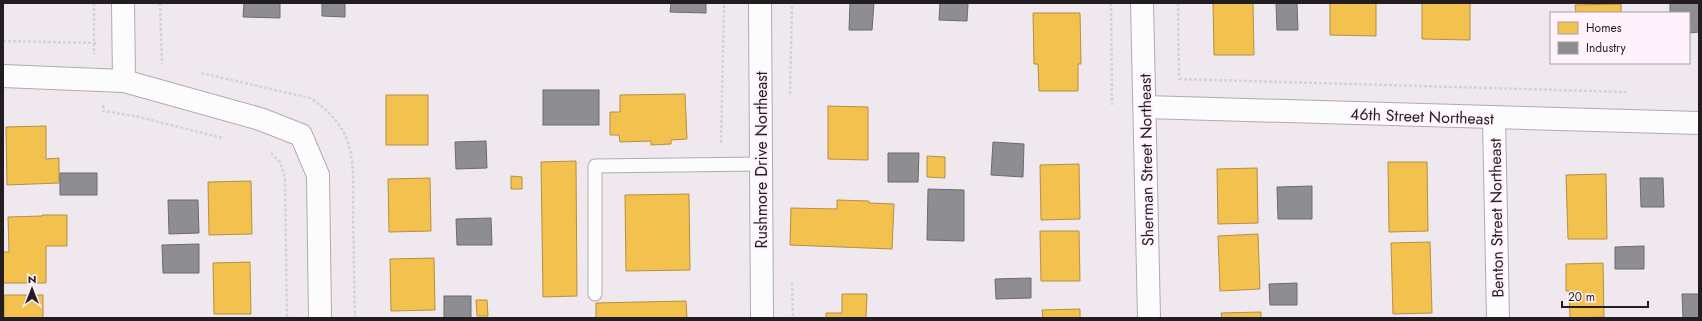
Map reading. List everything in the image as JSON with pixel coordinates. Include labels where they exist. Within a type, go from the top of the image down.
[{"type":"street","points":[[123,3],[124,81]]},
{"type":"street","name":"Rushmore Drive Northeast","points":[[760,3],[762,318]]},
{"type":"street","name":"Sherman Street Northeast","points":[[1142,3],[1149,318]]},
{"type":"street","points":[[3,76],[124,81],[260,119],[301,135],[318,175],[320,318]]},
{"type":"street","name":"46th Street Northeast","points":[[1145,107],[1699,123]]},
{"type":"street","name":"Benton Street Northeast","points":[[1494,118],[1498,318]]},
{"type":"lane","points":[[595,294],[595,166],[761,164]]},
{"type":"path","points":[[94,3],[94,52]]},
{"type":"path","points":[[160,3],[161,63]]},
{"type":"path","points":[[721,164],[724,3]]},
{"type":"path","points":[[790,94],[792,3]]},
{"type":"path","points":[[1111,3],[1112,105]]},
{"type":"path","points":[[1178,3],[1179,84]]},
{"type":"path","points":[[3,41],[99,43]]},
{"type":"path","points":[[1179,79],[1626,92]]},
{"type":"path","points":[[103,111],[135,116],[226,138]]},
{"type":"path","points":[[270,152],[280,162],[285,178],[287,318]]},
{"type":"path","points":[[792,283],[793,318]]},
{"type":"building: Homes","points":[[1213,3],[1253,3],[1254,55],[1214,55]]},
{"type":"building: Homes","points":[[1330,3],[1376,3],[1376,36],[1330,35]]},
{"type":"building: Homes","points":[[1422,3],[1470,3],[1470,40],[1422,39]]},
{"type":"building: Homes","points":[[1621,4],[1621,12],[1576,12],[1575,5]]},
{"type":"building: Homes","points":[[1033,13],[1080,13],[1081,64],[1078,64],[1078,91],[1039,91],[1038,64],[1034,64]]},
{"type":"building: Homes","points":[[685,94],[687,139],[671,140],[671,144],[651,145],[651,141],[620,142],[619,135],[610,135],[610,112],[620,112],[620,95]]},
{"type":"building: Homes","points":[[386,95],[428,95],[428,145],[386,145]]},
{"type":"building: Homes","points":[[828,106],[868,107],[868,160],[828,159]]},
{"type":"building: Homes","points":[[46,126],[46,159],[59,158],[59,183],[7,185],[6,127]]},
{"type":"building: Homes","points":[[927,156],[945,157],[945,178],[927,177]]},
{"type":"building: Homes","points":[[576,161],[577,296],[543,297],[541,162]]},
{"type":"building: Homes","points":[[1388,162],[1427,162],[1428,231],[1389,232]]},
{"type":"building: Homes","points":[[1079,164],[1080,219],[1041,220],[1040,165]]},
{"type":"building: Homes","points":[[1257,168],[1258,223],[1218,224],[1217,169]]},
{"type":"building: Homes","points":[[1606,174],[1607,239],[1568,239],[1566,175]]},
{"type":"building: Homes","points":[[511,176],[522,177],[522,189],[511,189]]},
{"type":"building: Homes","points":[[430,178],[431,231],[389,232],[388,179]]},
{"type":"building: Homes","points":[[251,181],[252,234],[209,235],[208,182]]},
{"type":"building: Homes","points":[[689,194],[690,270],[626,271],[625,195]]},
{"type":"building: Homes","points":[[837,200],[869,201],[869,203],[894,204],[892,249],[790,245],[791,208],[837,209]]},
{"type":"building: Homes","points":[[67,215],[67,246],[46,246],[46,283],[3,283],[3,252],[9,252],[8,217]]},
{"type":"building: Homes","points":[[1040,231],[1079,231],[1080,281],[1041,281]]},
{"type":"building: Homes","points":[[1258,234],[1260,289],[1220,291],[1218,236]]},
{"type":"building: Homes","points":[[1430,242],[1432,313],[1393,314],[1391,243]]},
{"type":"building: Homes","points":[[434,258],[435,310],[391,311],[390,259]]},
{"type":"building: Homes","points":[[250,262],[251,314],[214,314],[213,263]]},
{"type":"building: Homes","points":[[1603,263],[1604,317],[1570,318],[1569,291],[1566,291],[1566,264]]},
{"type":"building: Homes","points":[[842,294],[867,294],[866,318],[826,318],[826,313],[842,313]]},
{"type":"building: Homes","points":[[4,295],[43,295],[43,318],[4,318]]},
{"type":"building: Homes","points":[[476,300],[487,300],[488,316],[477,316]]},
{"type":"building: Homes","points":[[686,301],[687,318],[596,318],[596,303]]},
{"type":"building: Homes","points":[[1080,309],[1080,318],[1043,318],[1042,310]]},
{"type":"building: Homes","points":[[1261,312],[1261,318],[1222,318],[1221,313]]},
{"type":"building: Industry","points":[[244,3],[280,3],[280,18],[243,17]]},
{"type":"building: Industry","points":[[322,3],[345,3],[345,17],[322,16]]},
{"type":"building: Industry","points":[[671,3],[706,3],[706,13],[670,12]]},
{"type":"building: Industry","points":[[850,3],[874,3],[872,30],[849,30]]},
{"type":"building: Industry","points":[[940,3],[968,3],[967,21],[939,20]]},
{"type":"building: Industry","points":[[1276,3],[1297,3],[1298,30],[1277,30]]},
{"type":"building: Industry","points":[[1670,3],[1699,3],[1699,32],[1690,33],[1690,12],[1670,12]]},
{"type":"building: Industry","points":[[543,90],[599,90],[599,125],[543,125]]},
{"type":"building: Industry","points":[[486,141],[487,168],[456,169],[455,142]]},
{"type":"building: Industry","points":[[993,142],[1024,144],[1023,177],[991,175]]},
{"type":"building: Industry","points":[[888,153],[919,153],[918,182],[888,182]]},
{"type":"building: Industry","points":[[60,173],[97,173],[97,195],[60,195]]},
{"type":"building: Industry","points":[[1640,178],[1663,178],[1664,207],[1641,207]]},
{"type":"building: Industry","points":[[1312,186],[1312,219],[1278,219],[1277,187]]},
{"type":"building: Industry","points":[[928,189],[964,190],[964,241],[927,240]]},
{"type":"building: Industry","points":[[168,200],[198,200],[199,233],[169,234]]},
{"type":"building: Industry","points":[[491,218],[492,245],[457,245],[456,219]]},
{"type":"building: Industry","points":[[199,244],[199,273],[163,273],[162,245]]},
{"type":"building: Industry","points":[[1644,246],[1644,269],[1615,269],[1615,247]]},
{"type":"building: Industry","points":[[1031,278],[1031,298],[996,299],[995,279]]},
{"type":"building: Industry","points":[[1297,283],[1297,305],[1270,305],[1269,284]]},
{"type":"building: Industry","points":[[1682,294],[1699,294],[1699,318],[1683,318]]},
{"type":"building: Industry","points":[[444,296],[471,296],[471,318],[444,318]]}]
